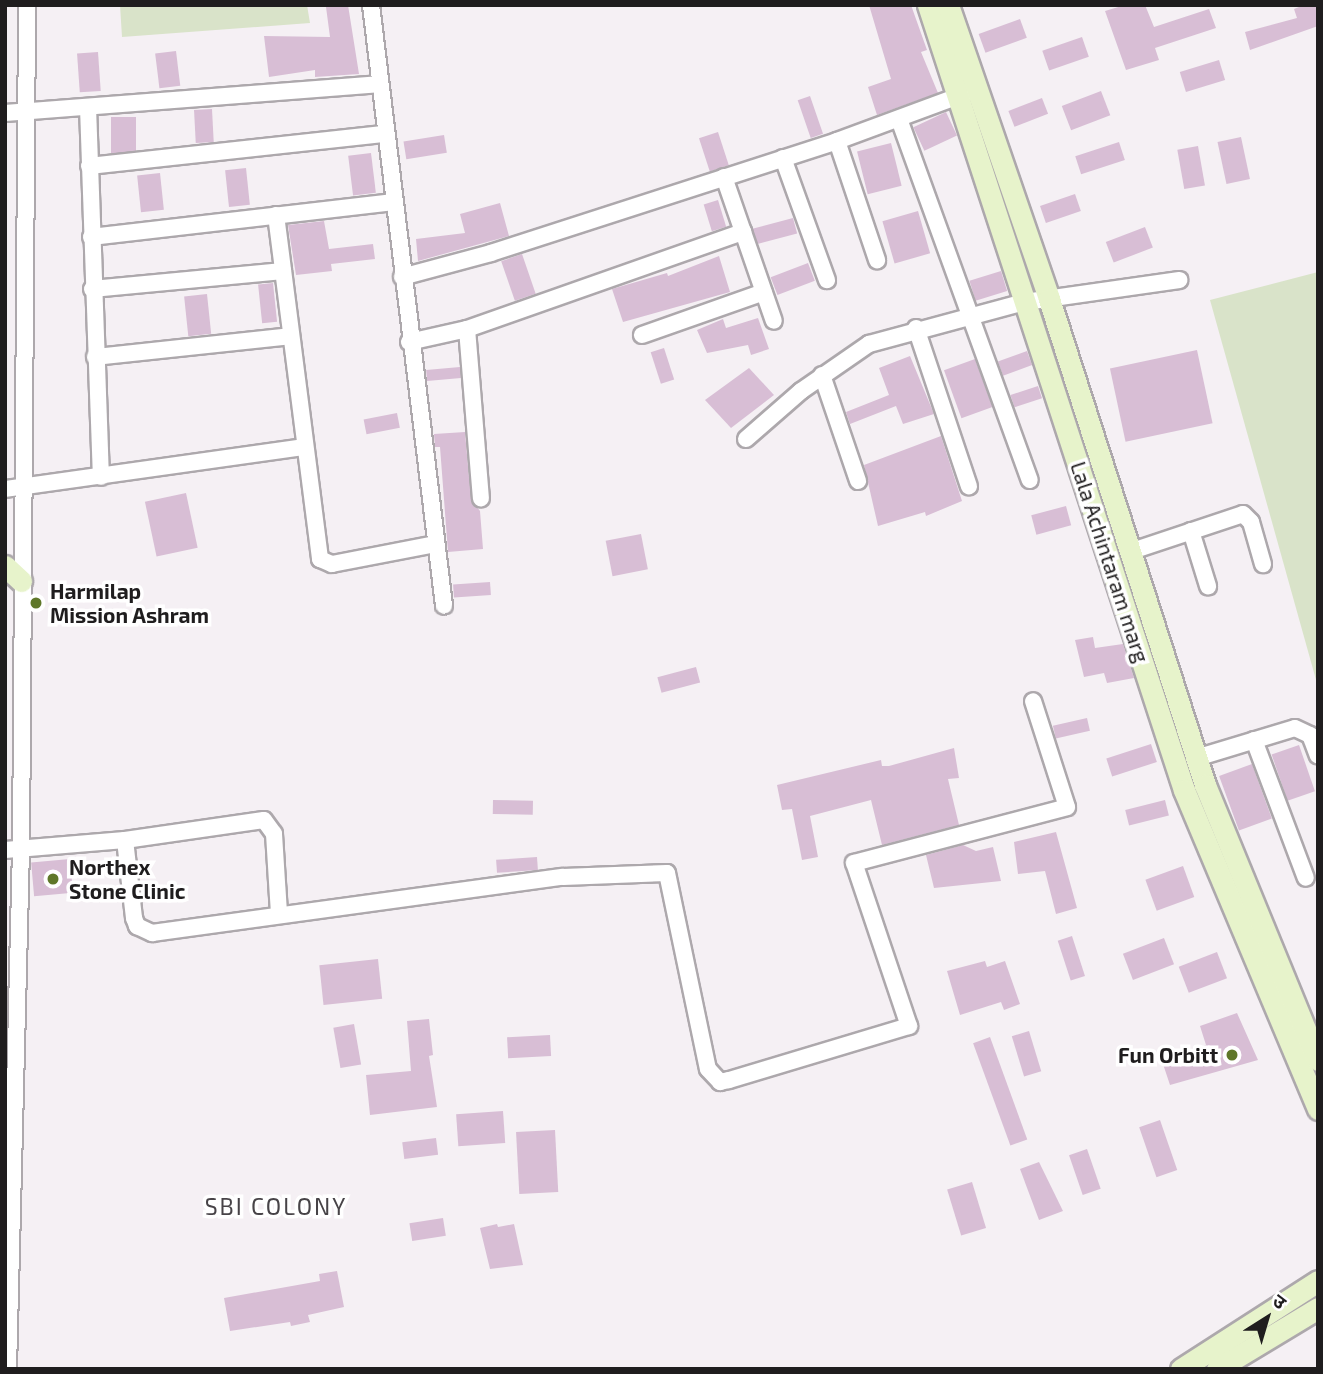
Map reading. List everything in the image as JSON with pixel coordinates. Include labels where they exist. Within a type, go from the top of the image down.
[{"type":"street","points":[[7,1361],[13,849],[13,488],[30,111],[27,5]]},
{"type":"street","points":[[371,5],[409,342],[444,606]]},
{"type":"street","name":"Lala Achintaram marg","points":[[928,5],[967,93],[1049,299],[1196,758],[1318,1060]]},
{"type":"street","name":"Lala Achintaram marg","points":[[948,5],[967,93],[1025,302],[1184,790],[1318,1110]]},
{"type":"street","points":[[5,113],[378,83]]},
{"type":"street","points":[[402,277],[837,141],[967,93]]},
{"type":"street","points":[[88,107],[94,357],[101,477]]},
{"type":"street","points":[[900,119],[1030,480]]},
{"type":"street","points":[[89,166],[385,134]]},
{"type":"street","points":[[837,141],[877,260]]},
{"type":"street","points":[[783,158],[827,280]]},
{"type":"street","points":[[724,177],[774,321]]},
{"type":"street","points":[[91,237],[394,201]]},
{"type":"street","points":[[276,215],[317,552],[325,563],[436,544]]},
{"type":"street","points":[[409,342],[467,329],[743,232]]},
{"type":"street","points":[[92,289],[283,271]]},
{"type":"street","points":[[746,439],[822,374],[869,344],[916,328],[1025,302],[1179,280]]},
{"type":"street","points":[[642,335],[764,292]]},
{"type":"street","points":[[916,328],[969,486]]},
{"type":"street","points":[[467,329],[481,498]]},
{"type":"street","points":[[94,357],[291,336]]},
{"type":"street","points":[[822,374],[858,481]]},
{"type":"street","points":[[13,488],[304,447]]},
{"type":"street","points":[[1129,552],[1243,514],[1251,522],[1262,564]]},
{"type":"street","points":[[1191,531],[1208,586]]},
{"type":"street","points":[[125,840],[134,918],[143,931],[563,877],[667,873],[712,1077],[729,1080],[909,1027],[854,863],[1067,807],[1033,701]]},
{"type":"street","points":[[1196,758],[1303,728],[1318,756]]},
{"type":"street","points":[[1254,740],[1306,878]]},
{"type":"street","points":[[13,849],[125,840],[264,820],[274,834],[279,914]]},
{"type":"street","points":[[1181,1369],[1318,1281]]},
{"type":"street","points":[[1217,1369],[1318,1308]]},
{"type":"green space","points":[[120,5],[307,5],[310,23],[122,37]]},
{"type":"green space","points":[[1318,272],[1318,687],[1210,300]]},
{"type":"building","points":[[348,5],[359,74],[315,77],[315,70],[269,77],[264,36],[330,37],[326,7]]},
{"type":"building","points":[[869,5],[911,5],[927,50],[921,52],[938,93],[877,115],[868,87],[891,79]]},
{"type":"building","points":[[1125,5],[1145,5],[1154,27],[1209,9],[1216,28],[1155,48],[1159,60],[1126,70],[1105,11]]},
{"type":"building","points":[[1304,5],[1318,5],[1318,26],[1250,50],[1245,32],[1297,18],[1294,9]]},
{"type":"building","points":[[1020,19],[1027,38],[985,53],[979,34]]},
{"type":"building","points":[[1082,37],[1089,57],[1049,71],[1042,51]]},
{"type":"building","points":[[176,51],[180,86],[159,88],[155,54]]},
{"type":"building","points":[[98,52],[101,91],[80,92],[77,53]]},
{"type":"building","points":[[1219,60],[1225,80],[1186,92],[1180,72]]},
{"type":"building","points":[[1101,91],[1110,115],[1071,130],[1062,106]]},
{"type":"building","points":[[810,96],[823,134],[811,138],[798,100]]},
{"type":"building","points":[[1042,98],[1048,114],[1014,127],[1008,111]]},
{"type":"building","points":[[212,109],[214,142],[196,143],[194,110]]},
{"type":"building","points":[[946,112],[957,136],[924,151],[913,127]]},
{"type":"building","points":[[111,117],[136,117],[136,153],[111,153]]},
{"type":"building","points":[[718,132],[729,165],[710,171],[699,138]]},
{"type":"building","points":[[444,135],[447,153],[406,159],[404,141]]},
{"type":"building","points":[[1241,137],[1250,179],[1226,184],[1218,142]]},
{"type":"building","points":[[1119,142],[1125,160],[1081,174],[1075,156]]},
{"type":"building","points":[[891,143],[902,186],[868,194],[857,151]]},
{"type":"building","points":[[1198,146],[1205,185],[1184,189],[1177,150]]},
{"type":"building","points":[[371,153],[376,193],[353,196],[348,156]]},
{"type":"building","points":[[246,168],[250,205],[229,207],[225,170]]},
{"type":"building","points":[[160,173],[164,210],[141,212],[137,175]]},
{"type":"building","points":[[1075,194],[1081,211],[1046,223],[1040,206]]},
{"type":"building","points":[[718,200],[726,227],[712,231],[704,204]]},
{"type":"building","points":[[500,203],[509,236],[418,261],[416,239],[465,233],[460,214]]},
{"type":"building","points":[[918,211],[930,253],[895,263],[882,221]]},
{"type":"building","points":[[793,218],[797,233],[757,244],[752,229]]},
{"type":"building","points":[[324,221],[329,249],[373,244],[375,259],[331,264],[332,271],[296,275],[288,225]]},
{"type":"building","points":[[1145,227],[1153,248],[1114,263],[1106,242]]},
{"type":"building","points":[[522,254],[536,294],[515,301],[501,261]]},
{"type":"building","points":[[719,256],[730,292],[623,322],[612,289],[667,273],[668,276]]},
{"type":"building","points":[[808,263],[815,281],[777,295],[771,277]]},
{"type":"building","points":[[1001,271],[1007,291],[976,301],[969,281]]},
{"type":"building","points":[[273,283],[277,322],[262,323],[258,285]]},
{"type":"building","points":[[207,294],[211,334],[188,336],[184,296]]},
{"type":"building","points":[[758,318],[769,349],[751,355],[748,345],[707,353],[697,330],[723,319],[726,328]]},
{"type":"building","points":[[664,348],[674,379],[661,384],[651,352]]},
{"type":"building","points":[[1197,350],[1213,423],[1126,442],[1110,369]]},
{"type":"building","points":[[1027,351],[1032,365],[1003,376],[998,362]]},
{"type":"building","points":[[910,356],[934,414],[903,424],[896,406],[850,424],[846,412],[889,395],[879,368]]},
{"type":"building","points":[[975,359],[992,407],[961,418],[944,370]]},
{"type":"building","points":[[460,367],[461,378],[427,381],[426,370]]},
{"type":"building","points":[[749,368],[774,395],[731,428],[705,400]]},
{"type":"building","points":[[1038,386],[1042,398],[1014,407],[1010,395]]},
{"type":"building","points":[[397,413],[400,428],[366,434],[364,419]]},
{"type":"building","points":[[465,432],[471,499],[480,511],[483,549],[448,552],[440,447],[435,447],[434,434]]},
{"type":"building","points":[[941,436],[962,501],[926,516],[925,512],[878,526],[864,465]]},
{"type":"building","points":[[186,493],[198,548],[157,557],[145,502]]},
{"type":"building","points":[[1066,506],[1071,525],[1036,535],[1031,515]]},
{"type":"building","points":[[641,534],[648,569],[613,576],[606,541]]},
{"type":"building","points":[[490,582],[491,595],[454,598],[453,585]]},
{"type":"building","points":[[1093,637],[1095,648],[1123,644],[1134,678],[1107,683],[1104,673],[1084,677],[1075,640]]},
{"type":"building","points":[[696,667],[700,682],[662,693],[657,677]]},
{"type":"building","points":[[1087,718],[1090,731],[1056,739],[1053,726]]},
{"type":"building","points":[[1151,744],[1157,762],[1112,777],[1106,759]]},
{"type":"building","points":[[1299,745],[1315,791],[1288,801],[1272,754]]},
{"type":"building","points":[[954,748],[959,778],[948,779],[959,825],[882,845],[871,800],[810,816],[818,857],[802,860],[792,809],[782,810],[777,785],[881,760],[882,766],[889,766]]},
{"type":"building","points":[[1252,764],[1272,819],[1239,830],[1219,776]]},
{"type":"building","points":[[493,800],[533,801],[533,815],[493,814]]},
{"type":"building","points":[[1165,800],[1169,816],[1129,825],[1125,810]]},
{"type":"building","points":[[1056,832],[1077,908],[1056,914],[1045,871],[1018,874],[1014,842]]},
{"type":"building","points":[[963,845],[976,851],[993,847],[1001,881],[934,888],[926,855]]},
{"type":"building","points":[[537,857],[538,870],[497,873],[496,860]]},
{"type":"building","points":[[70,859],[73,893],[34,896],[31,862]]},
{"type":"building","points":[[1183,866],[1194,897],[1157,911],[1145,880]]},
{"type":"building","points":[[1072,936],[1085,976],[1071,981],[1058,941]]},
{"type":"building","points":[[1164,938],[1174,964],[1133,980],[1123,954]]},
{"type":"building","points":[[1217,952],[1227,978],[1189,993],[1179,967]]},
{"type":"building","points":[[378,959],[382,999],[324,1005],[319,965]]},
{"type":"building","points":[[985,961],[987,967],[1005,961],[1020,1004],[1004,1010],[1001,1002],[960,1015],[947,971]]},
{"type":"building","points":[[1237,1013],[1258,1060],[1170,1085],[1162,1061],[1206,1045],[1200,1026]]},
{"type":"building","points":[[429,1019],[433,1055],[429,1056],[437,1107],[370,1115],[366,1075],[411,1071],[407,1021]]},
{"type":"building","points":[[354,1024],[361,1064],[340,1068],[333,1028]]},
{"type":"building","points":[[1029,1031],[1041,1071],[1024,1076],[1012,1036]]},
{"type":"building","points":[[550,1035],[551,1056],[508,1058],[507,1037]]},
{"type":"building","points":[[990,1037],[1027,1139],[1010,1146],[973,1043]]},
{"type":"building","points":[[503,1111],[505,1143],[458,1146],[456,1114]]},
{"type":"building","points":[[1160,1120],[1177,1170],[1156,1177],[1139,1127]]},
{"type":"building","points":[[555,1130],[558,1192],[519,1194],[516,1132]]},
{"type":"building","points":[[436,1138],[438,1155],[404,1159],[402,1142]]},
{"type":"building","points":[[1087,1149],[1101,1189],[1083,1195],[1069,1155]]},
{"type":"building","points":[[1039,1162],[1063,1211],[1039,1220],[1020,1169]]},
{"type":"building","points":[[972,1182],[986,1228],[961,1236],[947,1190]]},
{"type":"building","points":[[443,1218],[446,1236],[412,1241],[409,1223]]},
{"type":"building","points":[[497,1224],[498,1227],[514,1224],[523,1265],[490,1269],[480,1228]]},
{"type":"building","points":[[337,1271],[344,1307],[308,1315],[310,1322],[291,1326],[290,1322],[230,1331],[224,1298],[320,1281],[319,1274]]},
{"type":"place","name":"Harmilap Mission Ashram","points":[[36,603]]},
{"type":"place","name":"Northex Stone Clinic","points":[[53,879]]},
{"type":"place","name":"Fun Orbitt","points":[[1232,1055]]},
{"type":"district","name":"SBI COLONY","points":[[276,1206]]}]
